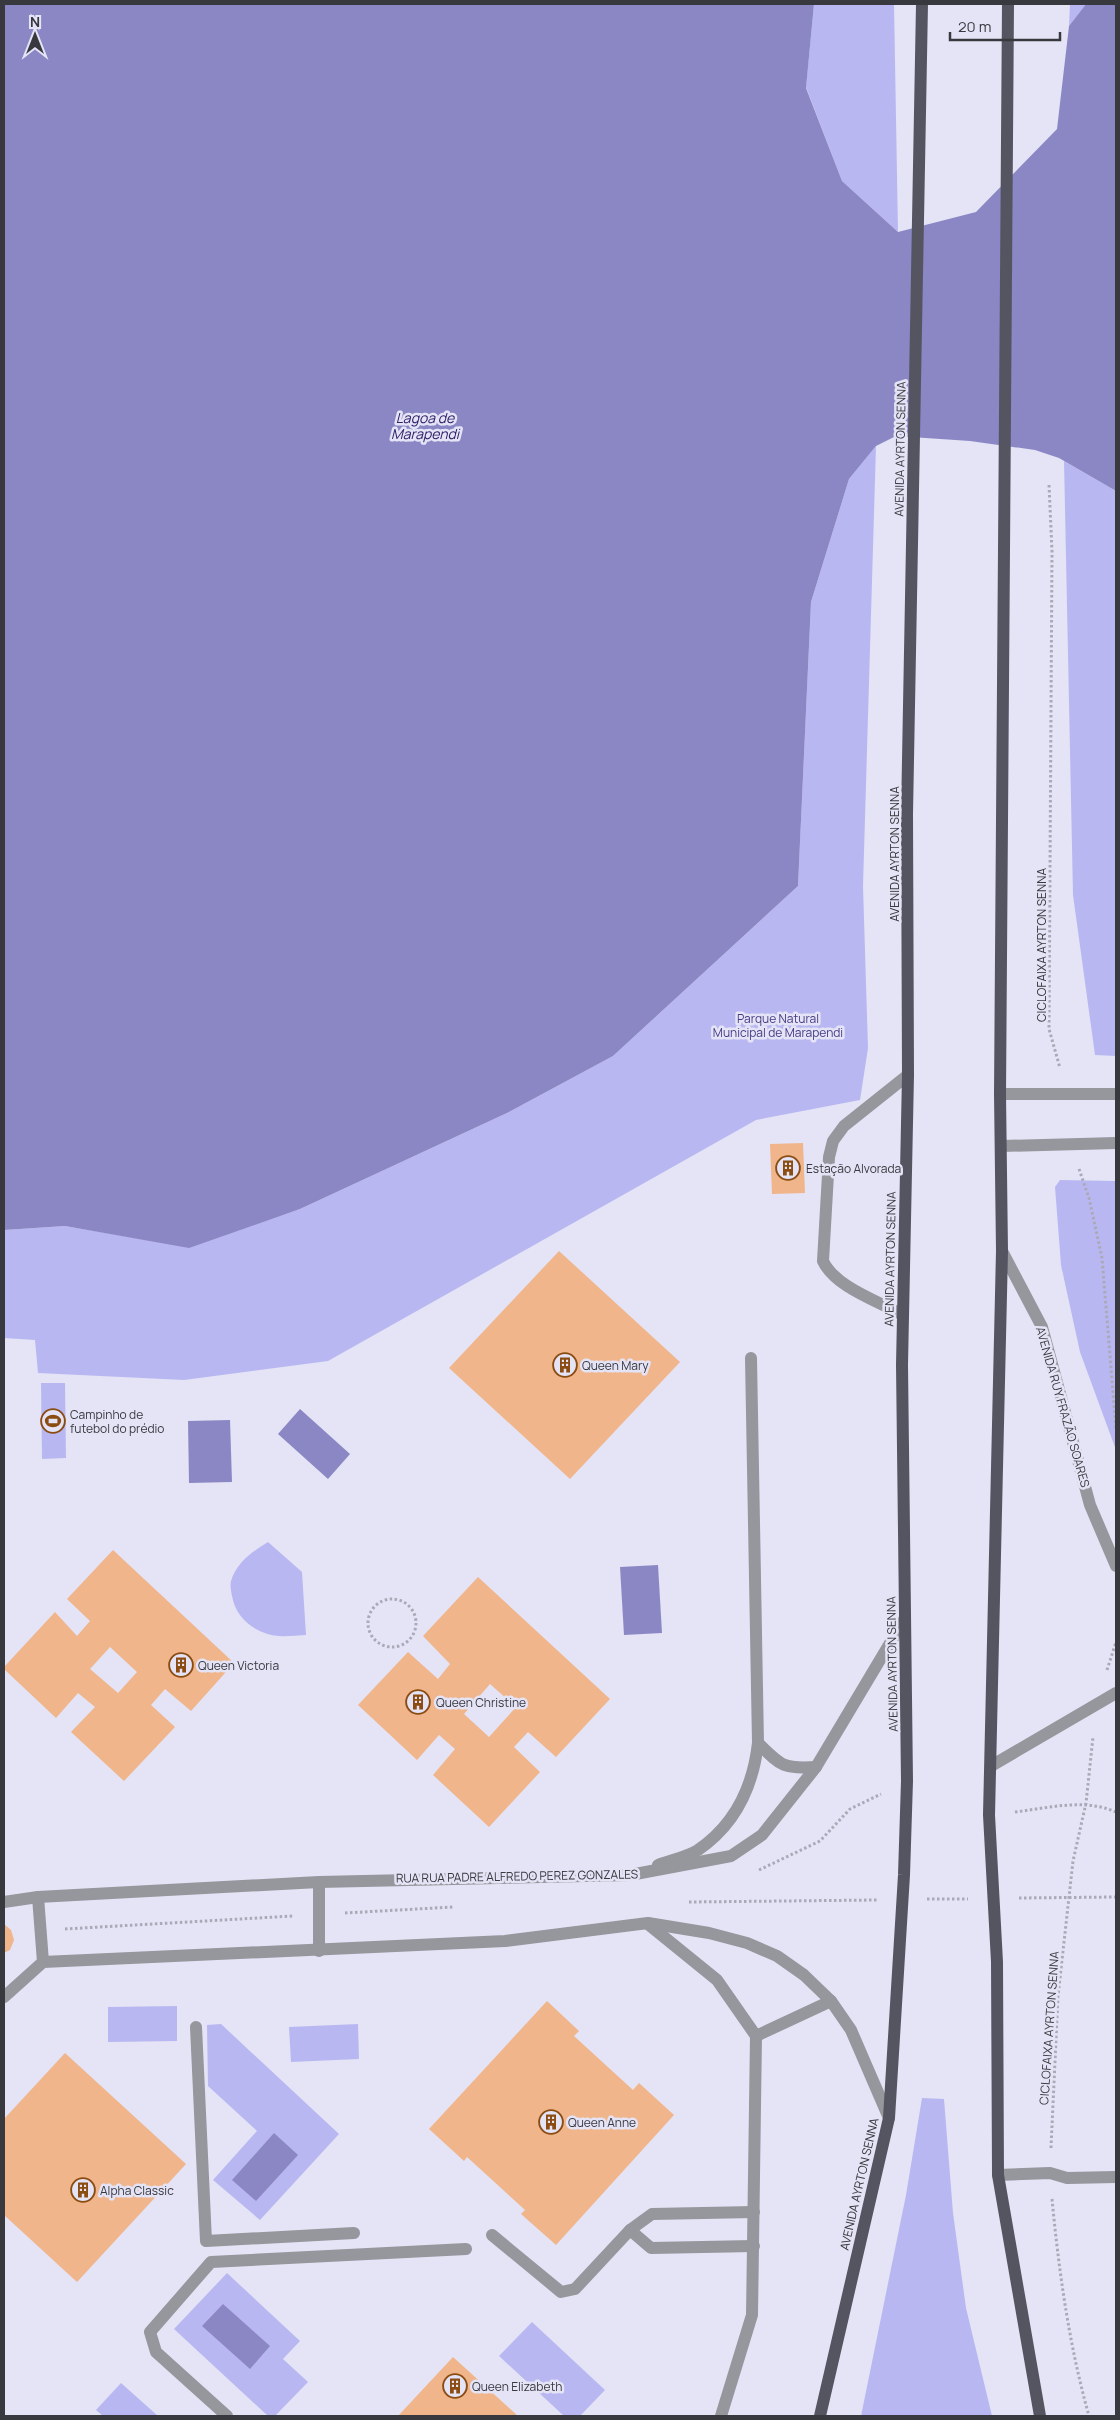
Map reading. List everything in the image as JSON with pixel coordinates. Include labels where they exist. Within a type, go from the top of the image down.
[{"type":"main road","name":"AVENIDA AYRTON SENNA","points":[[820,2416],[889,2118],[905,1866],[907,1781],[903,1315],[908,1075],[907,814],[922,4]]},
{"type":"main road","points":[[1008,4],[1000,1094],[1002,1250],[989,1815],[997,1962],[998,2175],[1040,2416]]},
{"type":"street","points":[[903,1315],[839,1281],[829,1273],[823,1261],[829,1157],[833,1141],[844,1126],[908,1075]]},
{"type":"street","points":[[1000,1094],[1116,1094]]},
{"type":"street","points":[[1002,1146],[1071,1142],[1116,1143]]},
{"type":"street","name":"AVENIDA RUY FRAZÃO SOARES","points":[[1002,1250],[1042,1327],[1090,1505],[1116,1566]]},
{"type":"street","points":[[630,1876],[697,1851],[727,1824],[745,1797],[755,1771],[758,1743],[751,1358]]},
{"type":"street","name":"RUA RUA PADRE ALFREDO PEREZ GONZALES","points":[[4,1902],[38,1897],[319,1882],[630,1876],[732,1856],[762,1835],[816,1768],[905,1618]]},
{"type":"street","points":[[991,1766],[1116,1693]]},
{"type":"street","points":[[758,1743],[778,1762],[792,1769],[816,1768]]},
{"type":"street","points":[[319,1882],[319,1951]]},
{"type":"street","points":[[38,1897],[43,1962]]},
{"type":"street","points":[[4,1997],[43,1962],[319,1951],[504,1941],[648,1923],[709,1932],[747,1943],[778,1956],[804,1975],[831,2001],[851,2030],[889,2118]]},
{"type":"street","points":[[648,1923],[717,1980],[756,2036],[752,2315],[721,2416]]},
{"type":"street","points":[[756,2036],[831,2001]]},
{"type":"street","points":[[196,2027],[206,2241],[354,2234]]},
{"type":"street","points":[[998,2175],[1050,2173],[1067,2178],[1116,2177]]},
{"type":"street","points":[[492,2235],[561,2292],[575,2289],[630,2230],[652,2214],[754,2212]]},
{"type":"street","points":[[630,2230],[651,2248],[754,2246]]},
{"type":"street","points":[[227,2416],[156,2352],[150,2332],[211,2262],[466,2249]]},
{"type":"path","name":"CICLOFAIXA AYRTON SENNA","points":[[1049,485],[1052,551],[1049,1029],[1067,1094]]},
{"type":"path","points":[[1071,1142],[1089,1198],[1102,1258],[1116,1428]]},
{"type":"path","points":[[385,1600],[400,1600],[412,1610],[416,1617],[415,1632],[404,1644],[397,1647],[381,1644],[370,1633],[369,1617],[378,1604],[385,1600]]},
{"type":"path","name":"CICLOFAIXA AYRTON SENNA","points":[[1089,2416],[1080,2383],[1060,2274],[1050,2173],[1058,1996],[1074,1861],[1086,1803],[1097,1703],[1116,1642]]},
{"type":"path","points":[[989,1815],[1086,1803],[1100,1805],[1116,1812]]},
{"type":"path","points":[[1017,1898],[1116,1897]]},
{"type":"path","points":[[917,1899],[977,1899]]},
{"type":"path","points":[[688,1902],[887,1900]]},
{"type":"path","points":[[42,1931],[462,1907]]},
{"type":"green space","points":[[814,4],[894,4],[898,232],[842,181],[806,87]]},
{"type":"green space","points":[[1070,4],[1086,4],[1069,26]]},
{"type":"green space","name":"Parque Natural Municipal de Marapendi","points":[[876,446],[863,886],[868,1048],[860,1100],[756,1120],[328,1361],[184,1380],[38,1373],[35,1340],[4,1338],[4,1230],[65,1226],[189,1247],[300,1209],[507,1113],[613,1056],[798,886],[811,602],[849,479]]},
{"type":"green space","points":[[1064,461],[1116,491],[1116,1056],[1095,1055],[1073,895]]},
{"type":"green space","points":[[1060,1180],[1116,1181],[1116,1450],[1080,1352],[1061,1265],[1055,1187]]},
{"type":"green space","name":"Campinho de futebol do prédio","points":[[41,1383],[65,1383],[66,1458],[42,1459]]},
{"type":"green space","points":[[268,1542],[302,1572],[306,1635],[271,1635],[255,1629],[248,1624],[234,1604],[231,1581],[237,1568],[246,1558]]},
{"type":"green space","points":[[177,2006],[177,2041],[108,2042],[108,2007]]},
{"type":"green space","points":[[221,2024],[339,2134],[260,2220],[213,2180],[257,2131],[208,2086],[207,2025]]},
{"type":"green space","points":[[358,2024],[359,2059],[291,2062],[289,2027]]},
{"type":"green space","points":[[922,2098],[944,2099],[953,2213],[966,2308],[992,2416],[861,2416],[906,2195]]},
{"type":"green space","points":[[227,2273],[300,2341],[283,2359],[308,2382],[275,2416],[268,2416],[174,2329]]},
{"type":"green space","points":[[532,2322],[605,2390],[580,2416],[564,2416],[499,2356]]},
{"type":"green space","points":[[121,2383],[158,2416],[103,2416],[96,2410]]},
{"type":"water","name":"Lagoa de Marapendi","points":[[4,4],[814,4],[806,88],[842,181],[898,232],[976,212],[1057,129],[1069,26],[1086,4],[1116,4],[1116,491],[1059,458],[1035,450],[970,441],[896,436],[876,446],[849,479],[811,602],[798,886],[613,1056],[507,1113],[300,1209],[189,1248],[65,1226],[4,1230]]},
{"type":"water","points":[[300,1409],[350,1454],[328,1479],[278,1434]]},
{"type":"water","points":[[230,1420],[232,1482],[189,1483],[188,1421]]},
{"type":"water","points":[[658,1565],[662,1633],[624,1635],[620,1567]]},
{"type":"water","points":[[274,2133],[298,2155],[256,2201],[232,2180]]},
{"type":"water","points":[[223,2304],[270,2346],[250,2369],[202,2326]]},
{"type":"building","name":"Estação Alvorada","points":[[803,1143],[805,1193],[772,1194],[770,1144]]},
{"type":"building","name":"Queen Mary","points":[[559,1251],[680,1362],[570,1479],[449,1368]]},
{"type":"building","name":"Queen Victoria","points":[[113,1550],[234,1663],[191,1711],[165,1689],[151,1705],[175,1727],[124,1781],[71,1732],[95,1707],[78,1693],[56,1718],[4,1669],[55,1612],[77,1636],[90,1621],[67,1599]],"holes":[[[110,1647],[137,1672],[118,1693],[90,1669]]]},
{"type":"building","name":"Queen Christine","points":[[478,1577],[610,1699],[556,1757],[528,1732],[514,1747],[540,1772],[489,1827],[433,1775],[455,1749],[439,1735],[417,1760],[358,1705],[408,1652],[438,1679],[450,1664],[423,1636]],"holes":[[[490,1684],[516,1707],[489,1737],[464,1714]]]},
{"type":"building","points":[[4,1924],[11,1930],[14,1940],[10,1950],[4,1953]]},
{"type":"building","name":"Queen Anne","points":[[547,2001],[579,2031],[574,2036],[633,2090],[639,2083],[674,2115],[556,2245],[521,2214],[525,2210],[467,2157],[464,2161],[429,2129]]},
{"type":"building","name":"Alpha Classic","points":[[65,2053],[186,2164],[77,2282],[4,2215],[4,2119]]},
{"type":"building","name":"Queen Elizabeth","points":[[453,2357],[518,2416],[398,2416]]},
{"type":"place","name":"Estação Alvorada","points":[[788,1168]]},
{"type":"place","name":"Queen Mary","points":[[565,1365]]},
{"type":"place","name":"Campinho de futebol do prédio","points":[[53,1421]]},
{"type":"place","name":"Queen Victoria","points":[[181,1665]]},
{"type":"place","name":"Queen Christine","points":[[418,1702]]},
{"type":"place","name":"Queen Anne","points":[[551,2122]]},
{"type":"place","name":"Alpha Classic","points":[[83,2190]]},
{"type":"place","name":"Queen Elizabeth","points":[[455,2386]]}]
